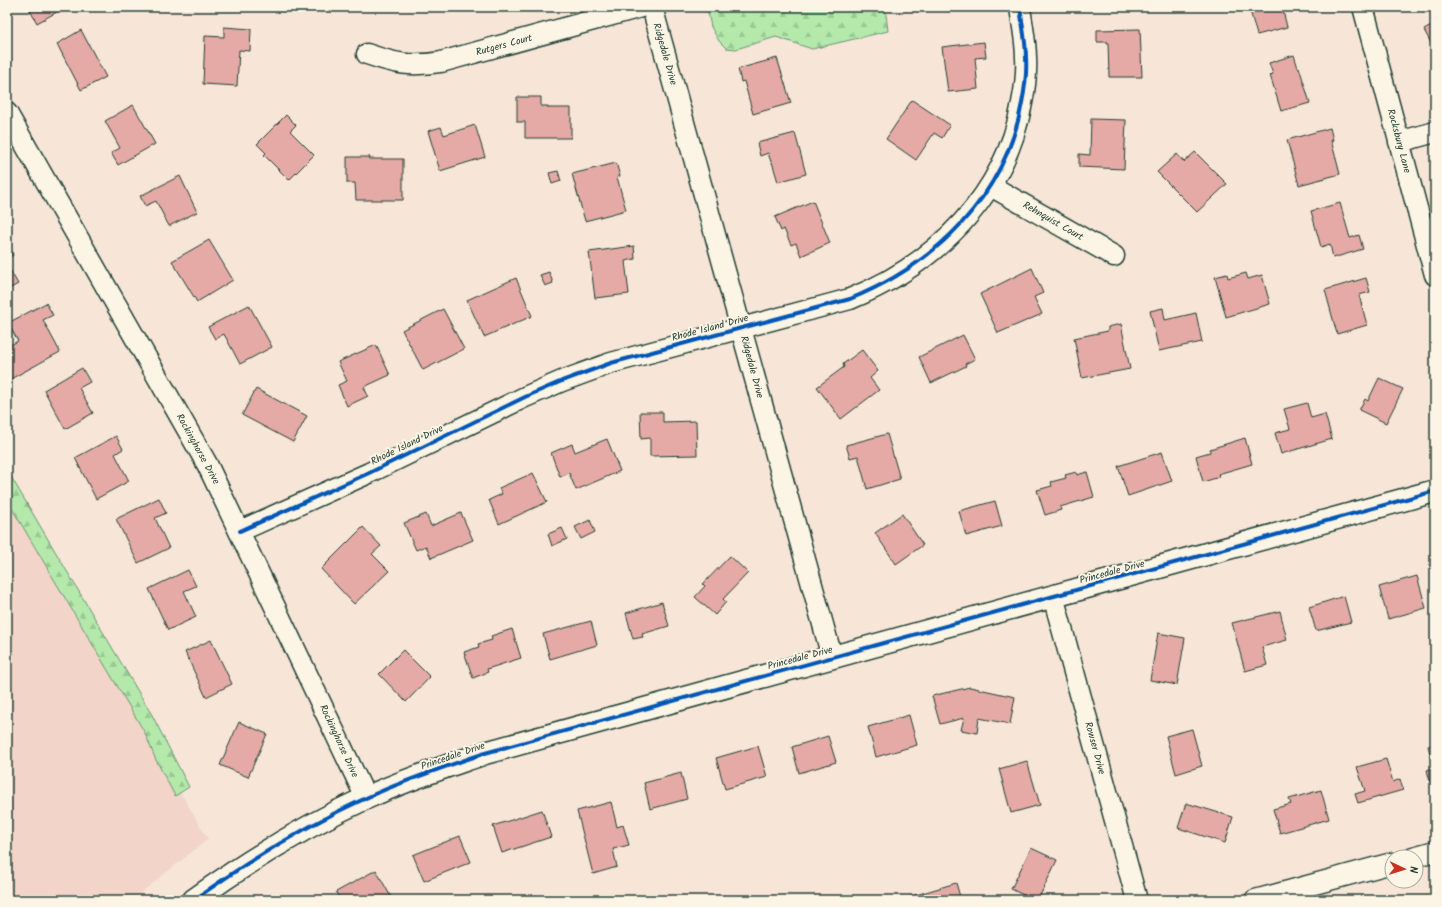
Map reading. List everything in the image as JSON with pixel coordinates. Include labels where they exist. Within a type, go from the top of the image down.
[{"type":"street","name":"Rutgers Court","points":[[367,54],[398,64],[424,65],[441,62],[641,7]]},
{"type":"street","name":"Ridgedale Drive","points":[[652,7],[832,657]]},
{"type":"street","name":"Rhode Island Drive","points":[[240,531],[369,473],[525,397],[562,381],[611,363],[850,298],[866,292],[903,273],[942,243],[966,219],[991,186],[1005,160],[1018,125],[1025,88],[1026,58],[1020,7]]},
{"type":"street","name":"Rocksbury Lane","points":[[1362,7],[1435,275]]},
{"type":"street","name":"Rockinghorse Drive","points":[[7,113],[207,464],[366,798]]},
{"type":"street","points":[[1400,142],[1435,132]]},
{"type":"street","name":"Rehnquist Court","points":[[991,186],[1114,256]]},
{"type":"street","name":"Princedale Drive","points":[[194,900],[232,872],[295,833],[366,798],[415,777],[485,753],[1435,491]]},
{"type":"street","name":"Rowser Drive","points":[[1053,596],[1137,900]]},
{"type":"street","points":[[1424,854],[1435,851]]},
{"type":"street","points":[[1255,900],[1384,865]]},
{"type":"shaded area","points":[[7,500],[208,839],[132,900],[7,900]]},
{"type":"green space","points":[[707,7],[885,7],[888,31],[812,49],[776,37],[736,49],[726,48],[719,41],[711,27]]},
{"type":"green space","points":[[7,470],[152,715],[189,787],[175,796],[155,758],[145,733],[7,500]]},
{"type":"building","points":[[28,7],[66,7],[37,23]]},
{"type":"building","points":[[1249,7],[1282,7],[1287,27],[1257,35]]},
{"type":"building","points":[[1435,24],[1435,40],[1431,43],[1424,30]]},
{"type":"building","points":[[224,27],[251,29],[250,51],[239,50],[237,86],[203,84],[205,36],[224,37]]},
{"type":"building","points":[[1140,29],[1142,77],[1109,77],[1108,42],[1097,42],[1097,30]]},
{"type":"building","points":[[81,30],[106,77],[81,90],[57,44]]},
{"type":"building","points":[[984,42],[986,57],[975,58],[978,89],[948,92],[942,47]]},
{"type":"building","points":[[1294,55],[1310,103],[1281,111],[1270,75],[1273,74],[1269,63]]},
{"type":"building","points":[[777,58],[791,103],[753,114],[744,81],[741,82],[738,69]]},
{"type":"building","points":[[517,97],[541,97],[541,106],[548,106],[548,108],[571,108],[571,138],[525,138],[525,122],[517,122]]},
{"type":"building","points":[[912,100],[950,125],[942,138],[934,133],[916,160],[886,139]]},
{"type":"building","points":[[133,105],[155,144],[118,165],[111,153],[120,148],[105,121]]},
{"type":"building","points":[[286,115],[296,125],[290,131],[314,155],[289,180],[264,155],[266,153],[257,144]]},
{"type":"building","points":[[1091,119],[1126,120],[1124,169],[1079,167],[1079,154],[1090,155]]},
{"type":"building","points":[[475,125],[485,157],[440,171],[428,131],[441,127],[444,135]]},
{"type":"building","points":[[1330,128],[1333,140],[1331,140],[1340,174],[1299,185],[1287,140]]},
{"type":"building","points":[[795,133],[806,174],[778,182],[768,153],[760,156],[757,143]]},
{"type":"building","points":[[1195,152],[1227,184],[1197,212],[1157,172],[1177,154],[1184,162]]},
{"type":"building","points":[[347,157],[370,157],[369,159],[403,159],[403,200],[356,200],[355,183],[347,183]]},
{"type":"building","points":[[616,163],[620,176],[617,177],[626,210],[585,221],[572,174]]},
{"type":"building","points":[[558,171],[561,181],[552,184],[549,173]]},
{"type":"building","points":[[180,176],[197,212],[169,226],[156,201],[145,206],[140,196]]},
{"type":"building","points":[[813,201],[830,243],[801,256],[796,243],[791,245],[784,229],[781,231],[775,217]]},
{"type":"building","points":[[1340,203],[1350,238],[1359,235],[1363,249],[1333,258],[1330,244],[1321,247],[1311,211]]},
{"type":"building","points":[[209,240],[233,280],[197,302],[172,261]]},
{"type":"building","points":[[7,244],[13,255],[7,259]]},
{"type":"building","points":[[634,246],[635,259],[625,261],[629,294],[595,298],[589,252]]},
{"type":"building","points":[[7,265],[18,284],[7,290]]},
{"type":"building","points":[[1032,268],[1043,293],[1034,297],[1042,314],[998,333],[980,294]]},
{"type":"building","points":[[549,272],[553,283],[545,286],[540,275]]},
{"type":"building","points":[[1246,273],[1248,279],[1262,275],[1270,304],[1226,317],[1215,277],[1227,274],[1228,278]]},
{"type":"building","points":[[516,278],[532,316],[484,337],[467,300]]},
{"type":"building","points":[[1366,278],[1370,292],[1359,295],[1367,325],[1337,334],[1325,290]]},
{"type":"building","points":[[46,303],[53,315],[43,320],[60,352],[7,381],[7,347],[18,341],[8,323]]},
{"type":"building","points":[[249,305],[272,347],[240,364],[224,334],[215,339],[208,327]]},
{"type":"building","points":[[1163,308],[1165,320],[1196,313],[1202,342],[1159,351],[1150,311]]},
{"type":"building","points":[[443,309],[464,349],[423,370],[402,330]]},
{"type":"building","points":[[1121,324],[1130,369],[1082,378],[1074,338],[1108,331],[1108,327]]},
{"type":"building","points":[[963,335],[975,359],[965,364],[966,366],[931,383],[919,357]]},
{"type":"building","points":[[376,345],[390,375],[364,387],[368,396],[347,406],[338,385],[347,381],[338,362]]},
{"type":"building","points":[[862,350],[878,371],[870,378],[879,390],[841,419],[817,387],[844,367],[843,364]]},
{"type":"building","points":[[82,368],[90,382],[79,388],[93,413],[65,429],[44,390]]},
{"type":"building","points":[[1379,378],[1403,389],[1386,423],[1359,410],[1365,399],[1368,401]]},
{"type":"building","points":[[256,389],[307,416],[293,442],[242,415]]},
{"type":"building","points":[[1307,403],[1311,418],[1325,414],[1332,439],[1281,454],[1275,433],[1290,429],[1284,409]]},
{"type":"building","points":[[640,412],[663,412],[663,422],[696,421],[697,455],[650,456],[650,438],[641,439]]},
{"type":"building","points":[[887,434],[900,479],[867,489],[858,456],[850,458],[846,445]]},
{"type":"building","points":[[116,436],[123,449],[115,454],[129,481],[96,499],[75,458]]},
{"type":"building","points":[[1245,438],[1252,464],[1218,474],[1219,477],[1203,482],[1196,456],[1210,452],[1210,449]]},
{"type":"building","points":[[607,439],[620,471],[576,490],[569,473],[560,477],[551,453],[572,444],[575,452]]},
{"type":"building","points":[[1162,452],[1172,481],[1128,496],[1118,466]]},
{"type":"building","points":[[1076,472],[1077,475],[1087,472],[1094,497],[1060,507],[1061,510],[1045,515],[1037,490],[1052,486],[1051,482],[1066,478],[1065,475]]},
{"type":"building","points":[[533,473],[547,502],[499,524],[489,500],[502,494],[499,488]]},
{"type":"building","points":[[159,498],[166,513],[155,518],[169,548],[138,563],[116,519]]},
{"type":"building","points":[[995,501],[1002,526],[966,536],[959,511]]},
{"type":"building","points":[[461,513],[473,540],[431,558],[426,546],[416,550],[404,523],[426,514],[431,526]]},
{"type":"building","points":[[902,514],[923,545],[896,564],[875,533]]},
{"type":"building","points":[[590,520],[595,532],[581,539],[575,527]]},
{"type":"building","points":[[363,527],[381,546],[372,554],[389,571],[354,604],[321,569]]},
{"type":"building","points":[[562,528],[567,539],[552,546],[548,534]]},
{"type":"building","points":[[730,556],[748,573],[723,599],[726,602],[715,615],[695,597],[705,586],[703,584]]},
{"type":"building","points":[[188,570],[196,586],[184,591],[196,617],[168,630],[149,589]]},
{"type":"building","points":[[1417,576],[1426,608],[1388,619],[1379,587]]},
{"type":"building","points":[[1344,596],[1351,622],[1316,631],[1309,607]]},
{"type":"building","points":[[662,602],[669,626],[642,634],[643,637],[633,639],[626,613]]},
{"type":"building","points":[[1280,611],[1287,640],[1262,647],[1267,665],[1245,671],[1232,623]]},
{"type":"building","points":[[591,621],[597,645],[550,659],[543,634]]},
{"type":"building","points":[[512,629],[521,658],[487,669],[488,672],[473,678],[464,652],[479,647],[478,644],[492,640],[491,636]]},
{"type":"building","points":[[1158,633],[1185,638],[1177,685],[1150,680]]},
{"type":"building","points":[[211,640],[232,684],[206,697],[185,652]]},
{"type":"building","points":[[403,650],[430,677],[406,702],[379,674]]},
{"type":"building","points":[[970,687],[1015,697],[1010,724],[979,718],[977,733],[961,730],[964,718],[940,724],[932,696]]},
{"type":"building","points":[[909,715],[917,745],[876,757],[868,727]]},
{"type":"building","points":[[239,722],[267,734],[248,777],[220,765]]},
{"type":"building","points":[[1192,729],[1202,766],[1176,774],[1166,736]]},
{"type":"building","points":[[828,736],[836,762],[799,773],[792,747]]},
{"type":"building","points":[[1435,744],[1435,780],[1430,782],[1427,770],[1434,768],[1428,746]]},
{"type":"building","points":[[758,746],[767,777],[725,789],[716,758]]},
{"type":"building","points":[[1386,759],[1393,782],[1400,779],[1403,790],[1358,803],[1355,794],[1365,791],[1357,767]]},
{"type":"building","points":[[1027,761],[1040,805],[1011,813],[999,769]]},
{"type":"building","points":[[681,773],[687,799],[650,809],[644,783]]},
{"type":"building","points":[[1321,790],[1329,819],[1280,833],[1273,809],[1291,804],[1289,799]]},
{"type":"building","points":[[611,802],[617,827],[623,825],[629,845],[613,849],[617,867],[593,874],[577,811]]},
{"type":"building","points":[[1186,803],[1233,817],[1225,843],[1178,828]]},
{"type":"building","points":[[542,810],[551,837],[502,853],[493,826]]},
{"type":"building","points":[[460,836],[471,862],[424,881],[413,855]]},
{"type":"building","points":[[1031,848],[1057,860],[1038,900],[1034,900],[1011,889]]},
{"type":"building","points":[[376,870],[391,897],[386,900],[340,900],[336,892]]},
{"type":"building","points":[[956,883],[961,900],[910,900],[909,897]]},
{"type":"cycle path","points":[[240,531],[369,473],[525,397],[562,381],[611,363],[850,299],[911,267],[938,246],[962,223],[983,197],[1000,168],[1013,137],[1022,103],[1026,75],[1025,45],[1020,7]]},
{"type":"cycle path","points":[[194,900],[277,845],[321,820],[395,785],[485,753],[1435,491]]}]
